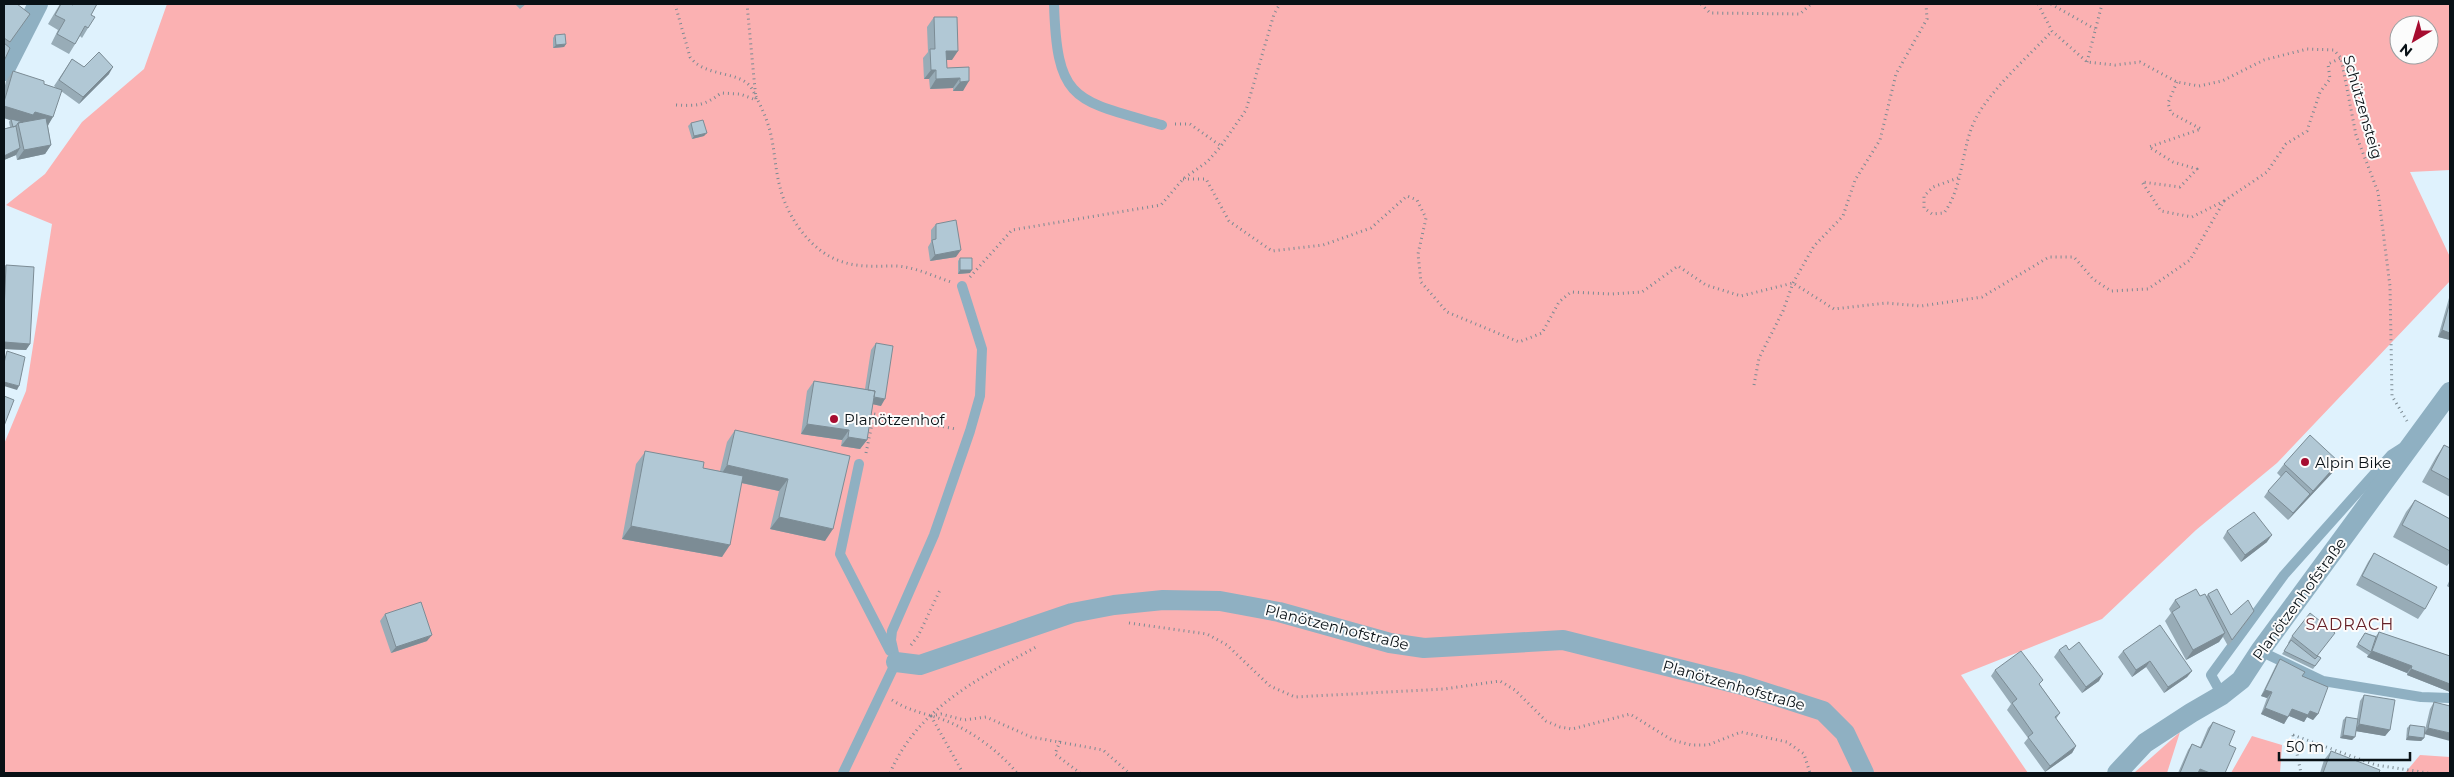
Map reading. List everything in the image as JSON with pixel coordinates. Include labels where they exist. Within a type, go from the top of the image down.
[{"type":"street","points":[[4,71],[38,4]]},
{"type":"street","name":"Planötzenhofstraße","points":[[2117,773],[2145,743],[2222,695],[2241,680],[2260,651],[2450,392]]},
{"type":"street","name":"Planötzenhofstraße","points":[[896,662],[920,665],[1080,611],[1163,600],[1220,601],[1279,612],[1390,643],[1424,648],[1562,640],[1742,684],[1822,711],[1846,732],[1864,773]]},
{"type":"lane","points":[[1054,4],[1058,59],[1063,75],[1071,87],[1082,97],[1099,107],[1162,125]]},
{"type":"lane","points":[[843,773],[896,662],[891,640],[892,631],[934,535],[970,432],[980,396],[982,349],[962,286]]},
{"type":"lane","points":[[2222,695],[2211,675],[2284,575],[2391,454],[2417,439]]},
{"type":"lane","points":[[859,464],[840,554],[896,662]]},
{"type":"lane","points":[[2260,651],[2323,681],[2421,697],[2450,698]]},
{"type":"path","points":[[675,4],[690,57],[695,64],[710,72],[743,80],[751,88],[768,125],[780,189],[788,211],[816,247],[840,261],[860,266],[896,266],[916,270],[962,286],[1012,230],[1161,205],[1183,179],[1207,162],[1221,146],[1246,110],[1274,14],[1280,4]]},
{"type":"path","points":[[746,4],[756,100]]},
{"type":"path","points":[[1701,4],[1710,13],[1800,14],[1811,4]]},
{"type":"path","points":[[1754,385],[1759,358],[1783,311],[1792,283],[1814,246],[1843,216],[1855,180],[1880,140],[1896,74],[1927,19],[1926,4]]},
{"type":"path","points":[[2038,4],[2052,31],[2087,62],[2102,4]]},
{"type":"path","points":[[2051,4],[2095,29]]},
{"type":"path","points":[[1958,178],[1933,187],[1924,196],[1924,208],[1932,214],[1944,212],[1952,201],[1976,119],[2003,83],[2052,31]]},
{"type":"path","name":"Schützensteig","points":[[2087,62],[2115,65],[2140,62],[2177,82],[2198,86],[2222,81],[2264,60],[2307,49],[2334,50],[2341,58],[2356,135],[2378,192],[2390,286],[2392,396],[2417,439]]},
{"type":"path","points":[[2177,82],[2168,103],[2171,113],[2201,129],[2149,147],[2174,162],[2197,169],[2180,187],[2142,182],[2161,212],[2192,217],[2224,201],[2267,172],[2286,144],[2307,131],[2320,92],[2330,79],[2328,64],[2341,58]]},
{"type":"path","points":[[676,105],[698,106],[707,103],[721,93],[740,94],[756,100]]},
{"type":"path","points":[[1162,125],[1190,124],[1221,146]]},
{"type":"path","points":[[1183,179],[1206,179],[1229,221],[1272,251],[1323,245],[1371,228],[1407,196],[1417,200],[1426,218],[1418,254],[1421,282],[1447,312],[1519,342],[1542,333],[1559,302],[1572,292],[1611,294],[1642,292],[1678,266],[1706,285],[1741,296],[1792,283],[1834,309],[1886,303],[1921,306],[1982,298],[2049,257],[2074,257],[2094,279],[2111,291],[2148,290],[2190,260],[2224,201]]},
{"type":"path","points":[[859,464],[867,450],[874,414],[939,426]]},
{"type":"path","points":[[896,662],[918,636],[941,588]]},
{"type":"path","points":[[1128,623],[1206,634],[1227,645],[1270,686],[1295,696],[1444,688],[1500,681],[1515,690],[1546,721],[1560,727],[1572,728],[1630,714],[1672,740],[1690,745],[1708,745],[1742,732],[1787,742],[1804,754],[1810,773]]},
{"type":"path","points":[[890,773],[900,750],[930,716],[962,688],[1038,645]]},
{"type":"path","points":[[881,693],[905,709],[951,723],[989,747],[1017,773]]},
{"type":"path","points":[[930,716],[941,714],[964,720],[986,717],[1031,737],[1103,750],[1128,773]]},
{"type":"path","points":[[930,716],[963,773]]},
{"type":"path","points":[[2301,773],[2292,735],[2376,765],[2428,773]]},
{"type":"path","points":[[1060,741],[1055,754],[1080,773]]},
{"type":"shaded area","points":[[167,4],[2450,4],[2450,170],[2410,172],[2450,257],[2450,281],[2277,463],[2196,530],[2102,619],[1961,675],[2028,773],[4,773],[4,444],[26,391],[52,224],[6,205],[45,174],[82,122],[144,69]]},
{"type":"shaded area","points":[[2180,732],[2167,773],[2134,773],[2135,772]]},
{"type":"shaded area","points":[[2252,736],[2282,745],[2280,773],[2231,773]]},
{"type":"shaded area","points":[[2420,755],[2450,757],[2450,773],[2405,773]]},
{"type":"building","points":[[4,4],[17,4],[30,14],[10,42],[4,38]]},
{"type":"building","points":[[61,4],[97,4],[91,15],[95,17],[88,28],[85,26],[75,44],[57,34],[65,20],[55,15]]},
{"type":"building","points":[[934,17],[957,17],[958,51],[946,51],[947,68],[969,67],[969,81],[960,82],[960,78],[936,79],[936,70],[931,70],[930,49],[935,49]]},
{"type":"building","points":[[565,34],[566,44],[556,45],[555,35]]},
{"type":"building","points":[[4,43],[10,48],[4,61]]},
{"type":"building","points":[[99,52],[113,67],[83,97],[59,80],[72,59],[84,67]]},
{"type":"building","points":[[13,71],[44,81],[44,84],[62,90],[53,117],[35,112],[33,115],[4,106]]},
{"type":"building","points":[[46,118],[51,145],[24,150],[18,123]]},
{"type":"building","points":[[11,119],[23,122],[13,127]]},
{"type":"building","points":[[703,120],[707,133],[694,136],[691,123]]},
{"type":"building","points":[[16,126],[20,148],[4,156],[4,129]]},
{"type":"building","points":[[956,220],[961,250],[935,255],[932,240],[936,239],[936,224]]},
{"type":"building","points":[[960,258],[972,258],[972,270],[960,270]]},
{"type":"building","points":[[6,265],[34,267],[30,344],[4,342]]},
{"type":"building","points":[[2450,302],[2450,333],[2442,330]]},
{"type":"building","points":[[876,343],[893,346],[885,399],[874,397],[875,391],[868,390]]},
{"type":"building","points":[[7,351],[25,357],[19,386],[4,382],[4,363]]},
{"type":"building","name":"Planötzenhof","points":[[814,381],[875,391],[867,440],[848,437],[849,430],[807,424]]},
{"type":"building","points":[[4,396],[14,400],[4,426]]},
{"type":"building","points":[[735,430],[850,456],[833,529],[779,517],[788,479],[727,465]]},
{"type":"building","points":[[2310,435],[2339,462],[2313,491],[2284,464]]},
{"type":"building","points":[[2444,445],[2450,448],[2450,480],[2431,470]]},
{"type":"building","points":[[645,451],[704,462],[703,468],[743,476],[730,545],[631,526]]},
{"type":"building","points":[[2286,471],[2310,494],[2293,513],[2268,491]]},
{"type":"building","points":[[2415,500],[2450,519],[2450,551],[2402,525]]},
{"type":"building","points":[[2254,512],[2272,535],[2245,555],[2227,531]]},
{"type":"building","points":[[2374,553],[2437,587],[2425,609],[2362,576]]},
{"type":"building","points":[[2196,589],[2200,596],[2205,594],[2225,633],[2193,650],[2172,612],[2180,607],[2175,600]]},
{"type":"building","points":[[2217,589],[2231,615],[2248,600],[2254,611],[2232,640],[2208,594]]},
{"type":"building","points":[[421,602],[432,635],[396,647],[385,614]]},
{"type":"building","points":[[2310,613],[2335,633],[2317,656],[2292,636]]},
{"type":"building","points":[[2160,625],[2192,671],[2168,687],[2150,661],[2136,670],[2123,651]]},
{"type":"building","points":[[2379,632],[2450,656],[2450,684],[2411,669],[2412,666],[2372,651]]},
{"type":"building","points":[[2365,633],[2376,637],[2371,652],[2358,644]]},
{"type":"building","points":[[2291,640],[2315,659],[2318,656],[2321,658],[2315,666],[2284,651]]},
{"type":"building","points":[[2079,642],[2103,674],[2086,687],[2059,650],[2066,645],[2069,650]]},
{"type":"building","points":[[2021,651],[2043,680],[2039,684],[2060,713],[2055,717],[2076,746],[2050,766],[2028,737],[2033,733],[2012,703],[2017,699],[1995,670]]},
{"type":"building","points":[[2280,659],[2305,672],[2302,676],[2328,687],[2318,714],[2310,711],[2308,715],[2292,709],[2288,717],[2265,708],[2272,692],[2265,690]]},
{"type":"building","points":[[2364,695],[2395,700],[2390,730],[2359,724]]},
{"type":"building","points":[[2434,702],[2450,706],[2450,733],[2428,728]]},
{"type":"building","points":[[2346,717],[2358,719],[2355,737],[2343,735]]},
{"type":"building","points":[[2213,722],[2235,731],[2229,745],[2236,748],[2225,773],[2210,773],[2200,769],[2198,773],[2180,773],[2192,744],[2201,748]]},
{"type":"building","points":[[2410,725],[2425,727],[2424,738],[2408,736]]},
{"type":"building","points":[[2331,751],[2380,770],[2379,773],[2323,773]]},
{"type":"place","name":"Planötzenhof","points":[[834,419]]},
{"type":"place","name":"Alpin Bike","points":[[2305,462]]},
{"type":"district","name":"SADRACH","points":[[2350,624]]}]
